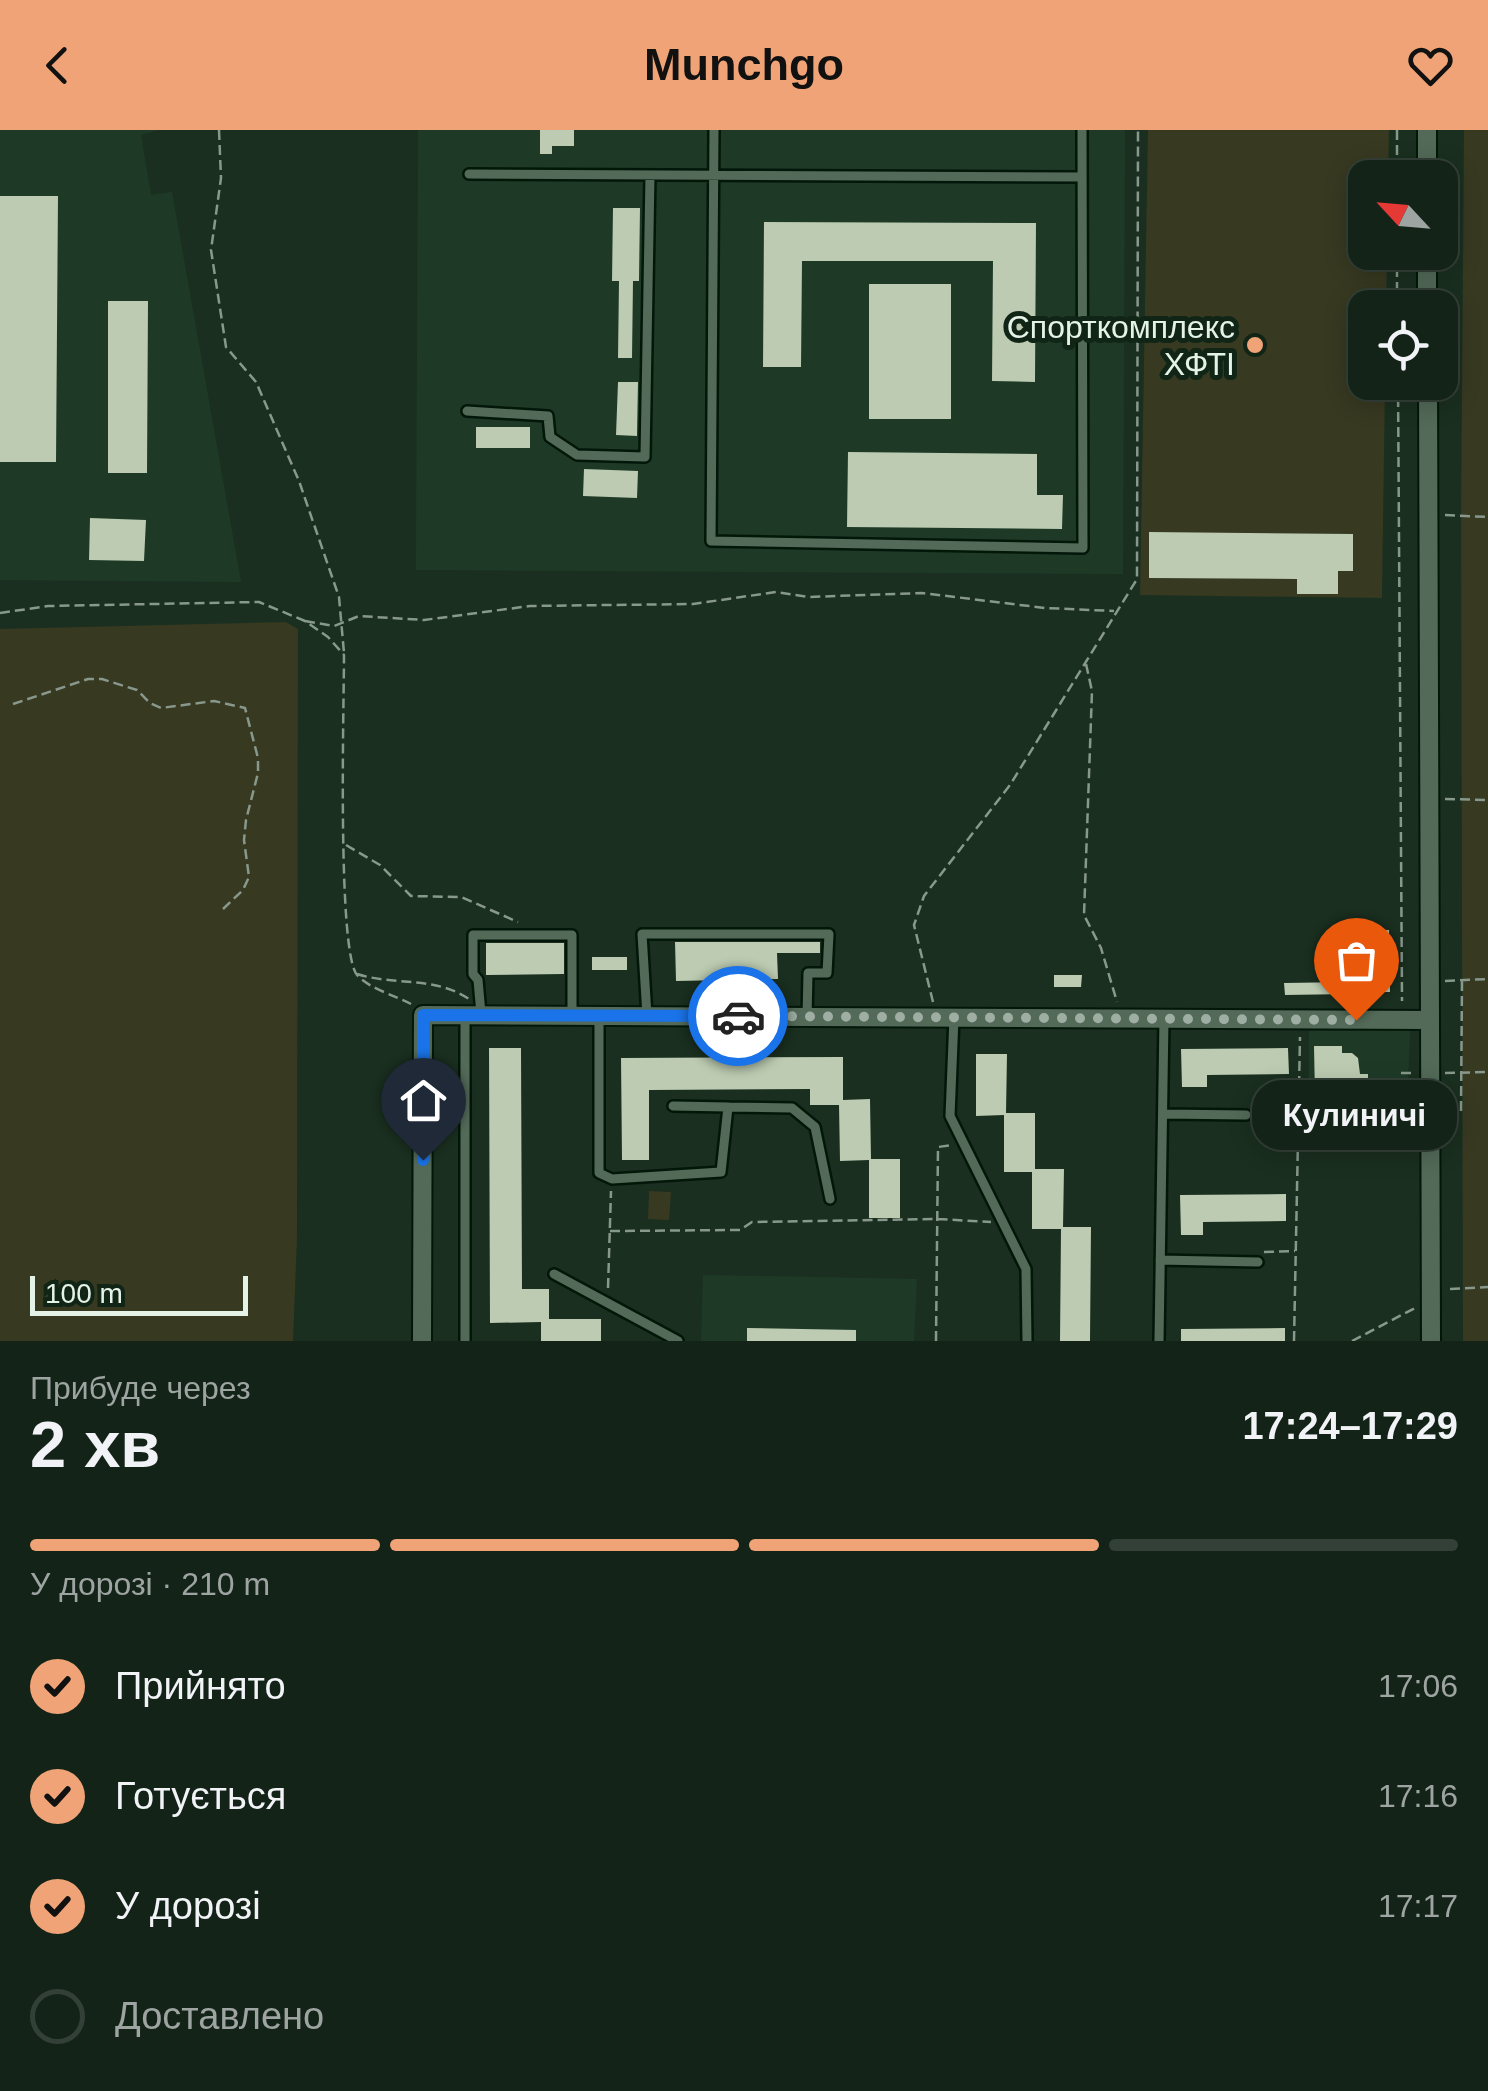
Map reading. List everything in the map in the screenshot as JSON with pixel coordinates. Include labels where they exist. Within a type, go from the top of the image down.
[{"type":"street","points":[[1427,130],[1427,160]]},
{"type":"street","points":[[1428,400],[1431,1341]]},
{"type":"street","points":[[422,1341],[423,1015],[1430,1020]]},
{"type":"lane","points":[[714,130],[710,542],[1082,548],[1082,130]]},
{"type":"lane","points":[[469,174],[1082,176]]},
{"type":"lane","points":[[467,411],[548,416],[550,437],[577,456],[645,458],[650,175]]},
{"type":"lane","points":[[647,1016],[642,934],[829,934],[827,973],[808,973],[807,1017]]},
{"type":"lane","points":[[466,1341],[473,1014],[478,980],[474,974],[473,935],[572,935],[572,1016]]},
{"type":"lane","points":[[599,1016],[599,1172],[612,1179],[721,1172],[728,1107]]},
{"type":"lane","points":[[946,1018],[950,1116],[1026,1269],[1026,1341]]},
{"type":"lane","points":[[1159,1341],[1164,1018]]},
{"type":"lane","points":[[672,1106],[792,1108],[815,1127],[830,1199]]},
{"type":"lane","points":[[1164,1114],[1246,1115]]},
{"type":"lane","points":[[1160,1260],[1258,1262]]},
{"type":"lane","points":[[554,1274],[678,1341]]},
{"type":"path","points":[[219,130],[221,178],[211,250],[226,346],[256,382],[300,481],[339,597],[344,655],[348,945],[362,980],[413,1005],[423,1015]]},
{"type":"path","points":[[946,1018],[914,925],[924,896],[1010,785],[1136,579],[1138,130]]},
{"type":"path","points":[[1397,130],[1397,160]]},
{"type":"path","points":[[1398,400],[1402,1020]]},
{"type":"path","points":[[1428,515],[1488,517]]},
{"type":"path","points":[[305,621],[334,626],[359,616],[424,620],[530,606],[693,604],[776,592],[808,597],[922,593],[1046,608],[1115,611]]},
{"type":"path","points":[[0,613],[48,606],[259,602],[305,621],[328,637],[344,655]]},
{"type":"path","points":[[1086,664],[1092,691],[1084,915],[1101,948],[1122,1018]]},
{"type":"path","points":[[13,704],[88,679],[102,679],[137,690],[150,704],[161,708],[214,700],[244,708],[258,758],[244,840],[250,877],[224,909]]},
{"type":"path","points":[[1429,799],[1488,800]]},
{"type":"path","points":[[344,844],[380,865],[411,896],[461,896],[510,920],[537,925],[545,935]]},
{"type":"path","points":[[356,973],[376,980],[426,982],[454,989],[472,1001],[473,1014]]},
{"type":"path","points":[[1430,982],[1488,979]]},
{"type":"path","points":[[1461,1111],[1462,980]]},
{"type":"path","points":[[1294,1341],[1301,1021]]},
{"type":"path","points":[[1430,1074],[1488,1072]]},
{"type":"path","points":[[1246,1115],[1254,1104],[1299,1105]]},
{"type":"path","points":[[936,1341],[938,1147],[966,1143]]},
{"type":"path","points":[[607,1303],[612,1179]]},
{"type":"path","points":[[610,1231],[740,1230],[752,1222],[1004,1222]]},
{"type":"path","points":[[1258,1262],[1265,1250],[1296,1251]]},
{"type":"path","points":[[1352,1341],[1417,1306],[1431,1290],[1488,1287]]},
{"type":"shaded area","points":[[0,130],[158,130],[141,135],[151,195],[172,192],[241,582],[0,580]]},
{"type":"shaded area","points":[[418,130],[1125,130],[1123,574],[416,570]]},
{"type":"shaded area","name":"Спорткомплекс ХФТІ","points":[[1148,130],[1389,130],[1388,160],[1348,160],[1348,270],[1387,270],[1386,290],[1348,290],[1348,400],[1385,400],[1382,598],[1140,595]]},
{"type":"shaded area","points":[[1464,130],[1488,130],[1488,1341],[1463,1341]]},
{"type":"shaded area","points":[[286,622],[298,629],[297,1238],[293,1341],[0,1341],[0,629]]},
{"type":"shaded area","points":[[1410,1030],[1406,1145],[1308,1142],[1309,1031]]},
{"type":"shaded area","points":[[649,1191],[671,1192],[669,1220],[648,1219]]},
{"type":"shaded area","points":[[703,1275],[917,1279],[914,1341],[701,1341]]},
{"type":"building","points":[[540,130],[574,130],[574,146],[552,146],[552,154],[540,154]]},
{"type":"building","points":[[0,196],[58,196],[56,462],[0,462]]},
{"type":"building","points":[[613,208],[640,208],[639,281],[633,281],[632,358],[618,358],[619,281],[612,281]]},
{"type":"building","points":[[764,222],[1036,223],[1035,382],[992,381],[993,261],[802,261],[801,367],[763,367]]},
{"type":"building","points":[[869,284],[951,284],[951,419],[869,419]]},
{"type":"building","points":[[108,301],[148,301],[147,473],[108,473]]},
{"type":"building","points":[[618,382],[638,382],[637,436],[616,435]]},
{"type":"building","points":[[476,427],[530,427],[530,448],[476,448]]},
{"type":"building","points":[[848,452],[1037,454],[1037,495],[1063,495],[1062,529],[847,527]]},
{"type":"building","points":[[584,469],[638,471],[637,498],[583,496]]},
{"type":"building","points":[[90,518],[146,520],[144,561],[89,560]]},
{"type":"building","points":[[1149,532],[1353,534],[1353,571],[1338,571],[1338,594],[1297,594],[1297,579],[1149,578]]},
{"type":"building","points":[[1347,929],[1389,930],[1390,992],[1376,992],[1371,945],[1346,945]]},
{"type":"building","points":[[675,942],[820,942],[820,953],[777,953],[778,979],[676,981]]},
{"type":"building","points":[[486,943],[564,943],[564,974],[486,975]]},
{"type":"building","points":[[592,957],[627,957],[627,970],[592,970]]},
{"type":"building","points":[[1054,975],[1082,975],[1081,987],[1054,987]]},
{"type":"building","points":[[1349,982],[1349,994],[1285,995],[1284,983]]},
{"type":"building","points":[[1314,1046],[1342,1046],[1342,1053],[1358,1058],[1360,1074],[1368,1074],[1368,1131],[1327,1131],[1326,1097],[1315,1097]]},
{"type":"building","points":[[489,1048],[521,1048],[522,1289],[549,1289],[549,1319],[601,1319],[601,1341],[541,1341],[541,1322],[490,1323]]},
{"type":"building","points":[[1288,1048],[1289,1074],[1207,1075],[1207,1087],[1182,1087],[1181,1049]]},
{"type":"building","points":[[976,1054],[1007,1054],[1006,1113],[1035,1113],[1035,1169],[1064,1169],[1063,1227],[1091,1227],[1090,1341],[1060,1341],[1061,1229],[1032,1229],[1032,1172],[1004,1172],[1004,1115],[976,1116]]},
{"type":"building","points":[[843,1057],[843,1100],[870,1099],[871,1159],[900,1159],[900,1218],[869,1218],[869,1160],[840,1161],[839,1105],[810,1105],[810,1089],[649,1090],[649,1160],[622,1160],[621,1058]]},
{"type":"building","points":[[1286,1194],[1286,1221],[1203,1222],[1203,1235],[1181,1235],[1180,1195]]},
{"type":"building","points":[[747,1328],[856,1330],[856,1341],[747,1341]]},
{"type":"building","points":[[1285,1328],[1285,1341],[1181,1341],[1181,1329]]},
{"type":"way so far","points":[[738,1016],[1356,1020]]},
{"type":"place","name":"Спорткомплекс ХФТІ","points":[[1255,345]]},
{"type":"place","name":"Кулиничі","points":[[1356,1020]]},
{"type":"route","points":[[423,1160],[423,1015],[738,1016]]}]
